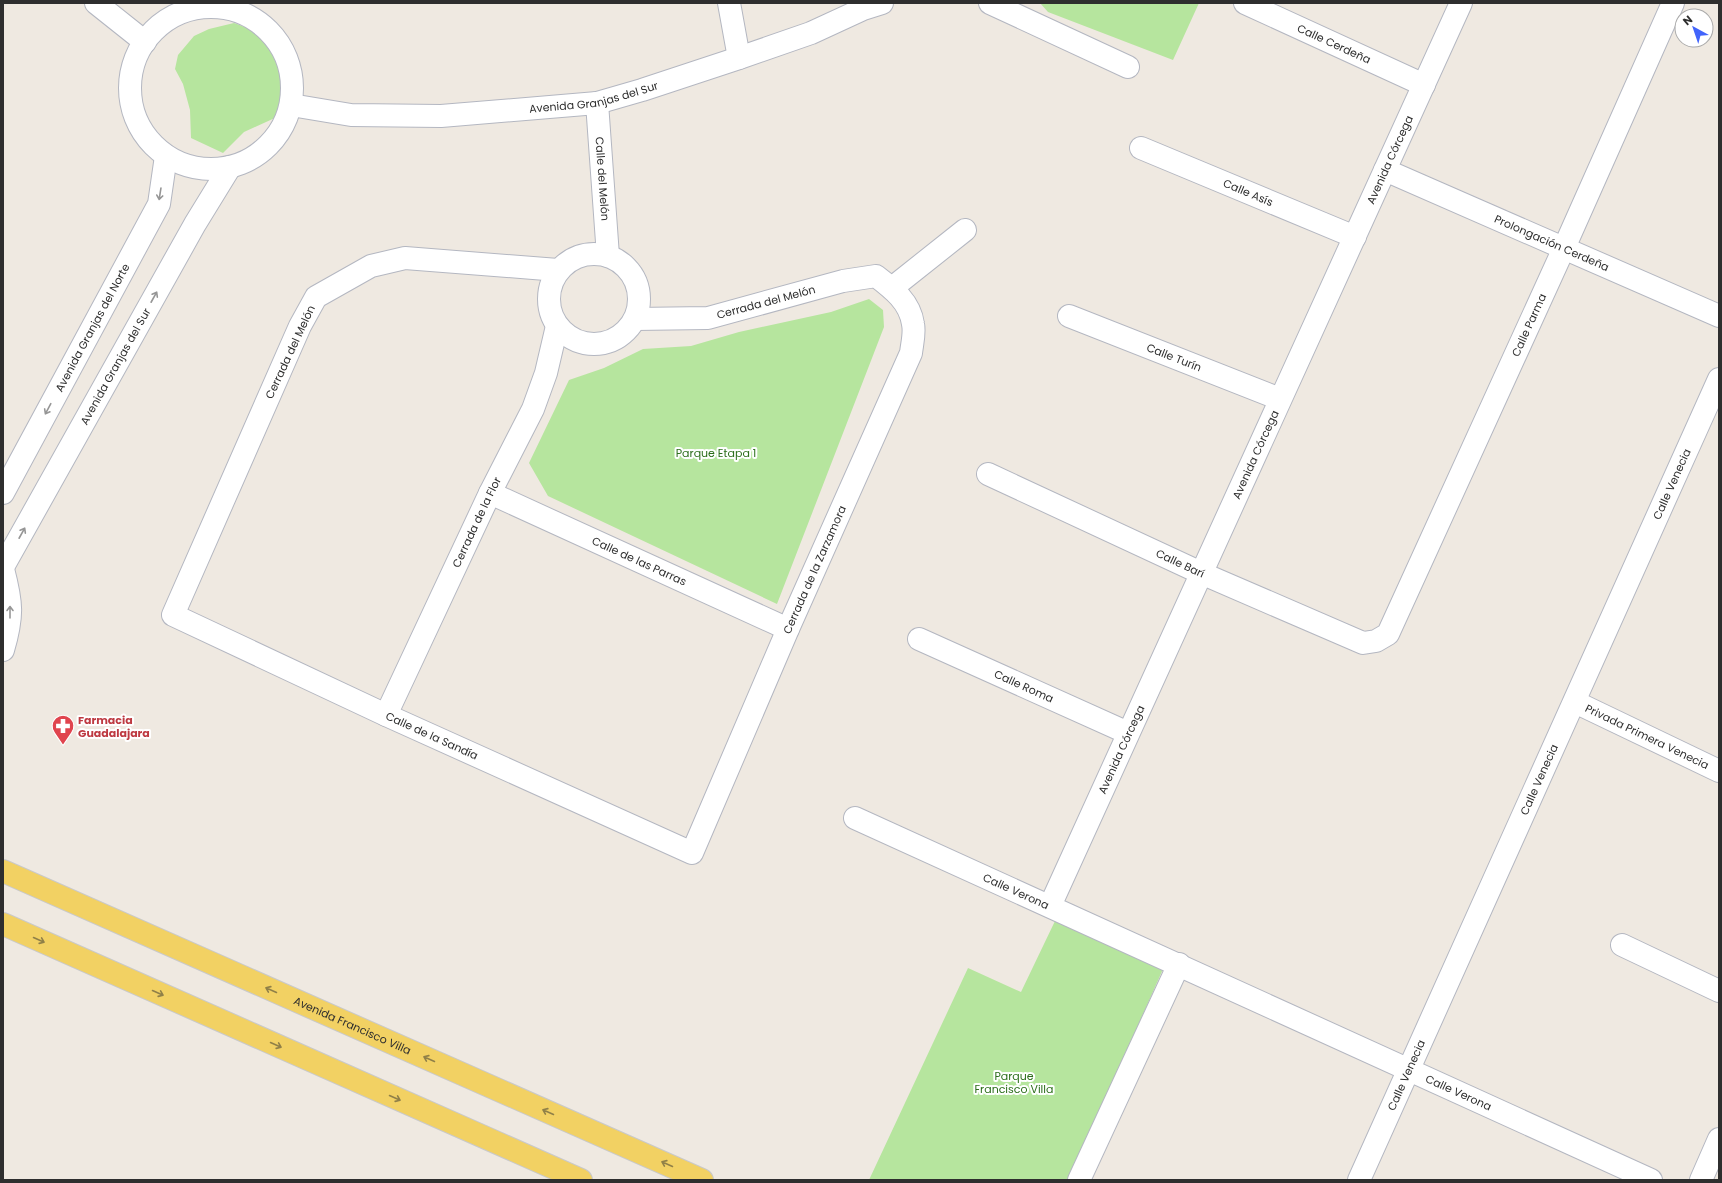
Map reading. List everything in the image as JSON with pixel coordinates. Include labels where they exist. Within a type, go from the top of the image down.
[{"type":"main road","name":"Avenida Francisco Villa","points":[[3,871],[702,1180]]},
{"type":"main road","points":[[3,924],[581,1180]]},
{"type":"street","points":[[96,3],[145,42]]},
{"type":"street","points":[[729,3],[739,58]]},
{"type":"street","name":"Avenida Granjas del Sur","points":[[291,105],[351,116],[441,116],[597,103],[642,90],[811,33],[863,9],[882,3]]},
{"type":"street","points":[[990,3],[1128,67]]},
{"type":"street","name":"Calle Cerdeña","points":[[1245,3],[1424,85]]},
{"type":"street","name":"Avenida Córcega","points":[[1050,906],[1461,3]]},
{"type":"street","name":"Calle Parma","points":[[1376,642],[1388,634],[1564,248],[1673,3]]},
{"type":"street","points":[[208,7],[232,10],[255,20],[274,36],[286,57],[292,80],[291,105],[283,126],[270,145],[251,159],[230,168],[197,168],[166,156],[150,142],[138,124],[131,103],[130,82],[145,42],[162,24],[184,12],[208,7]]},
{"type":"street","name":"Calle del Melón","points":[[597,103],[608,256]]},
{"type":"street","name":"Calle Asís","points":[[1141,148],[1355,237]]},
{"type":"street","name":"Avenida Granjas del Norte","points":[[3,493],[159,204],[166,156]]},
{"type":"street","name":"Avenida Granjas del Sur","points":[[3,650],[10,625],[10,596],[3,568],[195,224],[230,168]]},
{"type":"street","name":"Prolongación Cerdeña","points":[[1385,170],[1719,316]]},
{"type":"street","points":[[892,288],[965,230]]},
{"type":"street","points":[[595,253],[608,256],[622,263],[632,274],[638,288],[639,304],[635,319],[625,331],[613,340],[598,344],[582,343],[568,336],[557,326],[550,312],[548,298],[551,283],[558,270],[569,261],[581,256],[595,253]]},
{"type":"street","name":"Cerrada del Melón","points":[[173,615],[300,326],[316,297],[371,266],[405,258],[558,270]]},
{"type":"street","name":"Cerrada del Melón","points":[[635,319],[708,318],[843,281],[876,276],[892,288]]},
{"type":"street","name":"Cerrada de la Zarzamora","points":[[692,853],[788,629],[911,353],[914,325],[907,304],[892,288]]},
{"type":"street","name":"Calle Turín","points":[[1069,316],[1280,399]]},
{"type":"street","name":"Cerrada de la Flor","points":[[386,715],[490,493],[533,409],[546,373],[557,326]]},
{"type":"street","name":"Calle Venecia","points":[[1359,1180],[1719,379]]},
{"type":"street","name":"Calle Barí","points":[[988,474],[1201,573],[1363,643],[1376,642]]},
{"type":"street","name":"Calle de las Parras","points":[[490,493],[788,629]]},
{"type":"street","name":"Calle de la Sandía","points":[[173,615],[386,715],[692,853]]},
{"type":"street","name":"Calle Roma","points":[[919,639],[1128,733]]},
{"type":"street","name":"Privada Primera Venecia","points":[[1575,702],[1719,770]]},
{"type":"street","name":"Calle Verona","points":[[855,818],[1651,1180]]},
{"type":"street","points":[[1622,945],[1719,991]]},
{"type":"street","points":[[1079,1180],[1178,964]]},
{"type":"street","points":[[1701,1180],[1719,1139]]},
{"type":"green space","points":[[1040,3],[1199,3],[1173,60],[1048,12]]},
{"type":"green space","points":[[234,23],[263,35],[280,46],[292,62],[297,76],[297,85],[294,106],[277,117],[244,132],[223,153],[191,138],[190,110],[183,84],[175,69],[178,55],[194,36],[209,29]]},
{"type":"green space","name":"Parque Etapa 1","points":[[869,299],[883,310],[884,327],[777,604],[548,496],[529,463],[569,380],[604,368],[643,349],[691,346],[739,332],[831,312]]},
{"type":"green space","name":"Parque Francisco Villa","points":[[1055,921],[1163,969],[1070,1180],[869,1180],[968,968],[1021,992]]},
{"type":"place","name":"Farmacia Guadalajara","points":[[63,746]]}]
